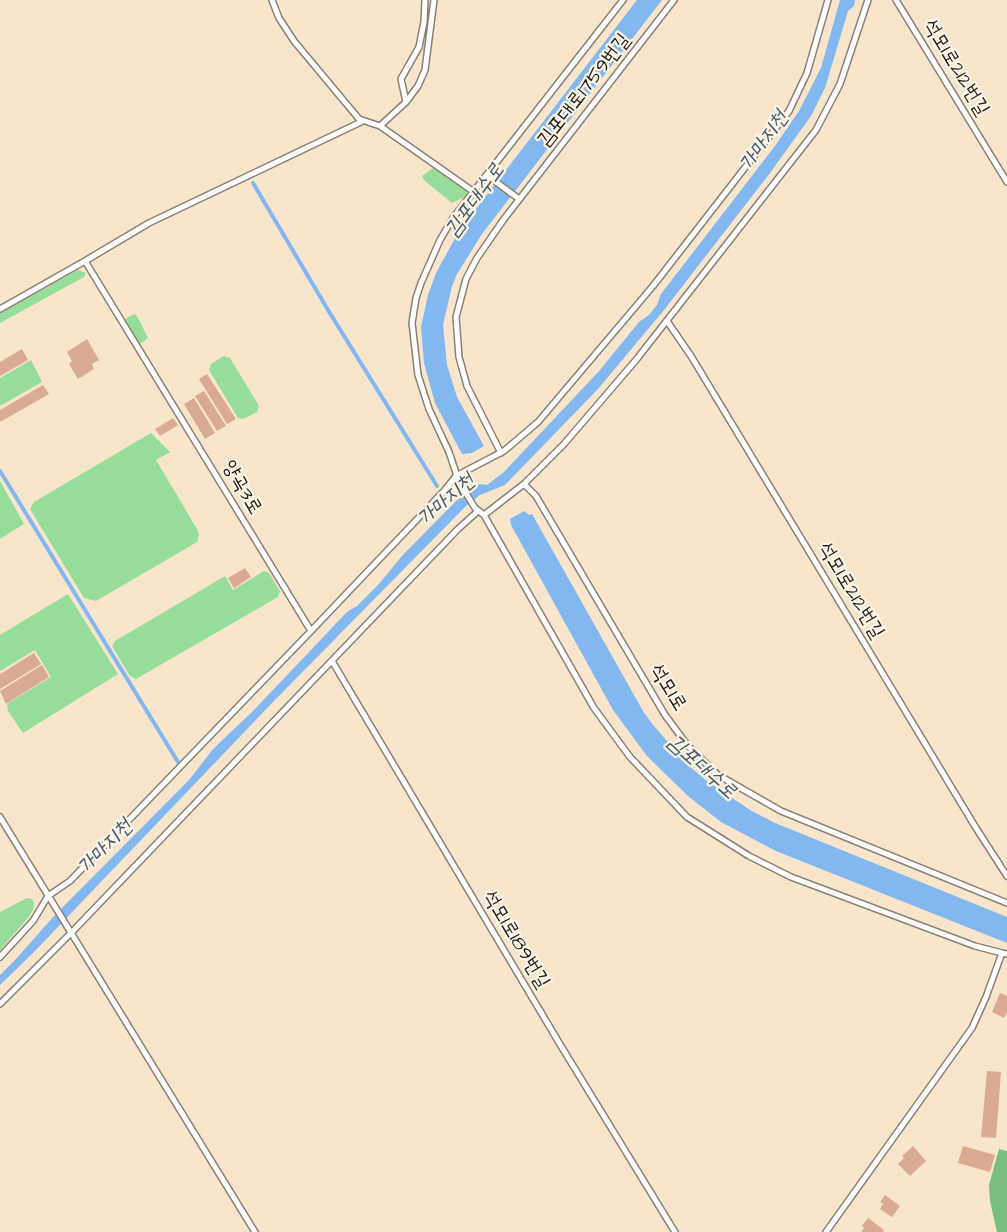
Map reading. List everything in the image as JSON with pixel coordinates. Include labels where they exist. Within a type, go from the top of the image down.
[{"type":"lane","points":[[272,0],[279,18],[294,40],[363,122],[380,126],[474,192]]},
{"type":"lane","points":[[406,102],[401,80],[419,47],[425,0]]},
{"type":"lane","points":[[380,126],[406,102],[418,86],[425,70],[434,0]]},
{"type":"lane","points":[[622,0],[490,177],[474,192],[453,218],[428,264],[416,298],[412,324],[418,375],[423,393],[449,452],[457,479],[477,509],[484,515],[594,708],[630,757],[687,817],[748,856],[791,877],[975,946],[1005,953],[972,1028],[826,1232]]},
{"type":"lane","name":"김포대로1759번길","points":[[501,453],[472,397],[462,371],[456,317],[462,290],[471,269],[517,197],[674,0]]},
{"type":"lane","points":[[0,957],[33,921],[49,898],[70,880],[311,632],[444,491],[457,479],[519,440],[566,392],[778,128],[804,82],[828,0]]},
{"type":"lane","points":[[484,515],[524,484],[585,421],[667,321],[816,130],[840,84],[868,0]]},
{"type":"lane","name":"석모1로212번길","points":[[896,0],[1007,182]]},
{"type":"lane","points":[[0,309],[149,223],[363,122]]},
{"type":"lane","points":[[490,177],[517,197]]},
{"type":"lane","name":"양곡3로","points":[[85,261],[311,632]]},
{"type":"lane","name":"석모1로212번길","points":[[667,321],[691,356],[1007,876]]},
{"type":"lane","name":"석모1로","points":[[524,484],[542,505],[665,715],[688,746],[706,764],[741,789],[781,811],[1007,903]]},
{"type":"lane","points":[[0,1004],[477,509]]},
{"type":"lane","name":"석모1로189번길","points":[[332,661],[561,1046],[675,1232]]},
{"type":"lane","points":[[0,817],[255,1232]]},
{"type":"green space","points":[[433,168],[467,191],[466,196],[452,203],[425,181],[422,176]]},
{"type":"green space","points":[[78,270],[86,273],[84,277],[0,323],[0,313]]},
{"type":"green space","points":[[134,314],[148,338],[140,344],[125,319]]},
{"type":"green space","points":[[224,356],[230,358],[259,406],[257,412],[243,419],[238,418],[209,370],[211,364]]},
{"type":"green space","points":[[31,360],[42,382],[0,406],[0,378]]},
{"type":"green space","points":[[151,433],[170,452],[156,460],[197,529],[199,535],[197,542],[96,601],[84,598],[30,509],[34,502]]},
{"type":"green space","points":[[0,481],[24,524],[0,539]]},
{"type":"green space","points":[[264,571],[269,573],[280,591],[278,597],[136,679],[130,676],[112,646],[115,641],[225,576],[233,590]]},
{"type":"green space","points":[[68,594],[118,674],[23,733],[8,711],[7,704],[51,677],[35,650],[0,671],[0,635]]},
{"type":"green space","points":[[27,898],[32,899],[34,903],[33,910],[0,950],[0,912]]},
{"type":"green space","points":[[999,1149],[1007,1151],[1007,1232],[997,1232],[990,1201],[989,1185]]},
{"type":"water","points":[[637,0],[662,0],[482,234],[452,286],[443,325],[447,365],[457,397],[484,446],[472,453],[462,454],[435,403],[424,363],[421,327],[428,295],[436,273],[459,231]]},
{"type":"water","points":[[840,0],[855,0],[854,6],[848,11],[825,88],[811,116],[664,310],[598,389],[505,485],[480,495],[465,507],[0,985],[0,975],[54,916],[190,779],[213,749],[252,712],[348,611],[357,606],[378,585],[402,556],[455,502],[472,488],[480,484],[487,485],[504,472],[600,370],[639,322],[649,315],[657,305],[661,294],[775,146],[799,111],[821,68]]},
{"type":"water","points":[[524,511],[529,515],[532,514],[643,711],[689,766],[750,810],[775,823],[1007,917],[1007,943],[776,851],[721,822],[688,796],[647,756],[613,710],[511,525],[510,519]]},
{"type":"building","points":[[87,339],[99,360],[92,364],[94,369],[78,379],[69,364],[72,361],[67,352]]},
{"type":"building","points":[[22,349],[28,360],[0,376],[0,362]]},
{"type":"building","points":[[207,374],[236,419],[227,424],[199,379]]},
{"type":"building","points":[[43,385],[49,394],[0,422],[0,410]]},
{"type":"building","points":[[204,391],[226,426],[217,431],[195,396]]},
{"type":"building","points":[[194,398],[215,433],[205,439],[184,404]]},
{"type":"building","points":[[173,418],[178,425],[160,436],[155,429]]},
{"type":"building","points":[[245,568],[251,577],[234,588],[228,578]]},
{"type":"building","points":[[34,653],[41,664],[0,689],[0,674]]},
{"type":"building","points":[[42,665],[49,677],[6,704],[0,691]]},
{"type":"building","points":[[1000,993],[1007,996],[1007,1012],[1004,1018],[992,1012]]},
{"type":"building","points":[[987,1071],[1001,1072],[996,1138],[981,1137]]},
{"type":"building","points":[[913,1146],[926,1161],[910,1176],[898,1164],[904,1158],[902,1156]]},
{"type":"building","points":[[963,1146],[995,1155],[990,1172],[958,1163]]},
{"type":"building","points":[[885,1195],[900,1206],[892,1217],[880,1209],[883,1204],[880,1202]]},
{"type":"building","points":[[868,1218],[884,1230],[883,1232],[861,1232]]},
{"type":"waterway","name":"가마지천","points":[[253,183],[328,310],[437,486]]},
{"type":"waterway","points":[[0,471],[178,762]]},
{"type":"water label","name":"김포대수로","points":[[476,201]]},
{"type":"water label","name":"김포대수로","points":[[701,768]]}]
